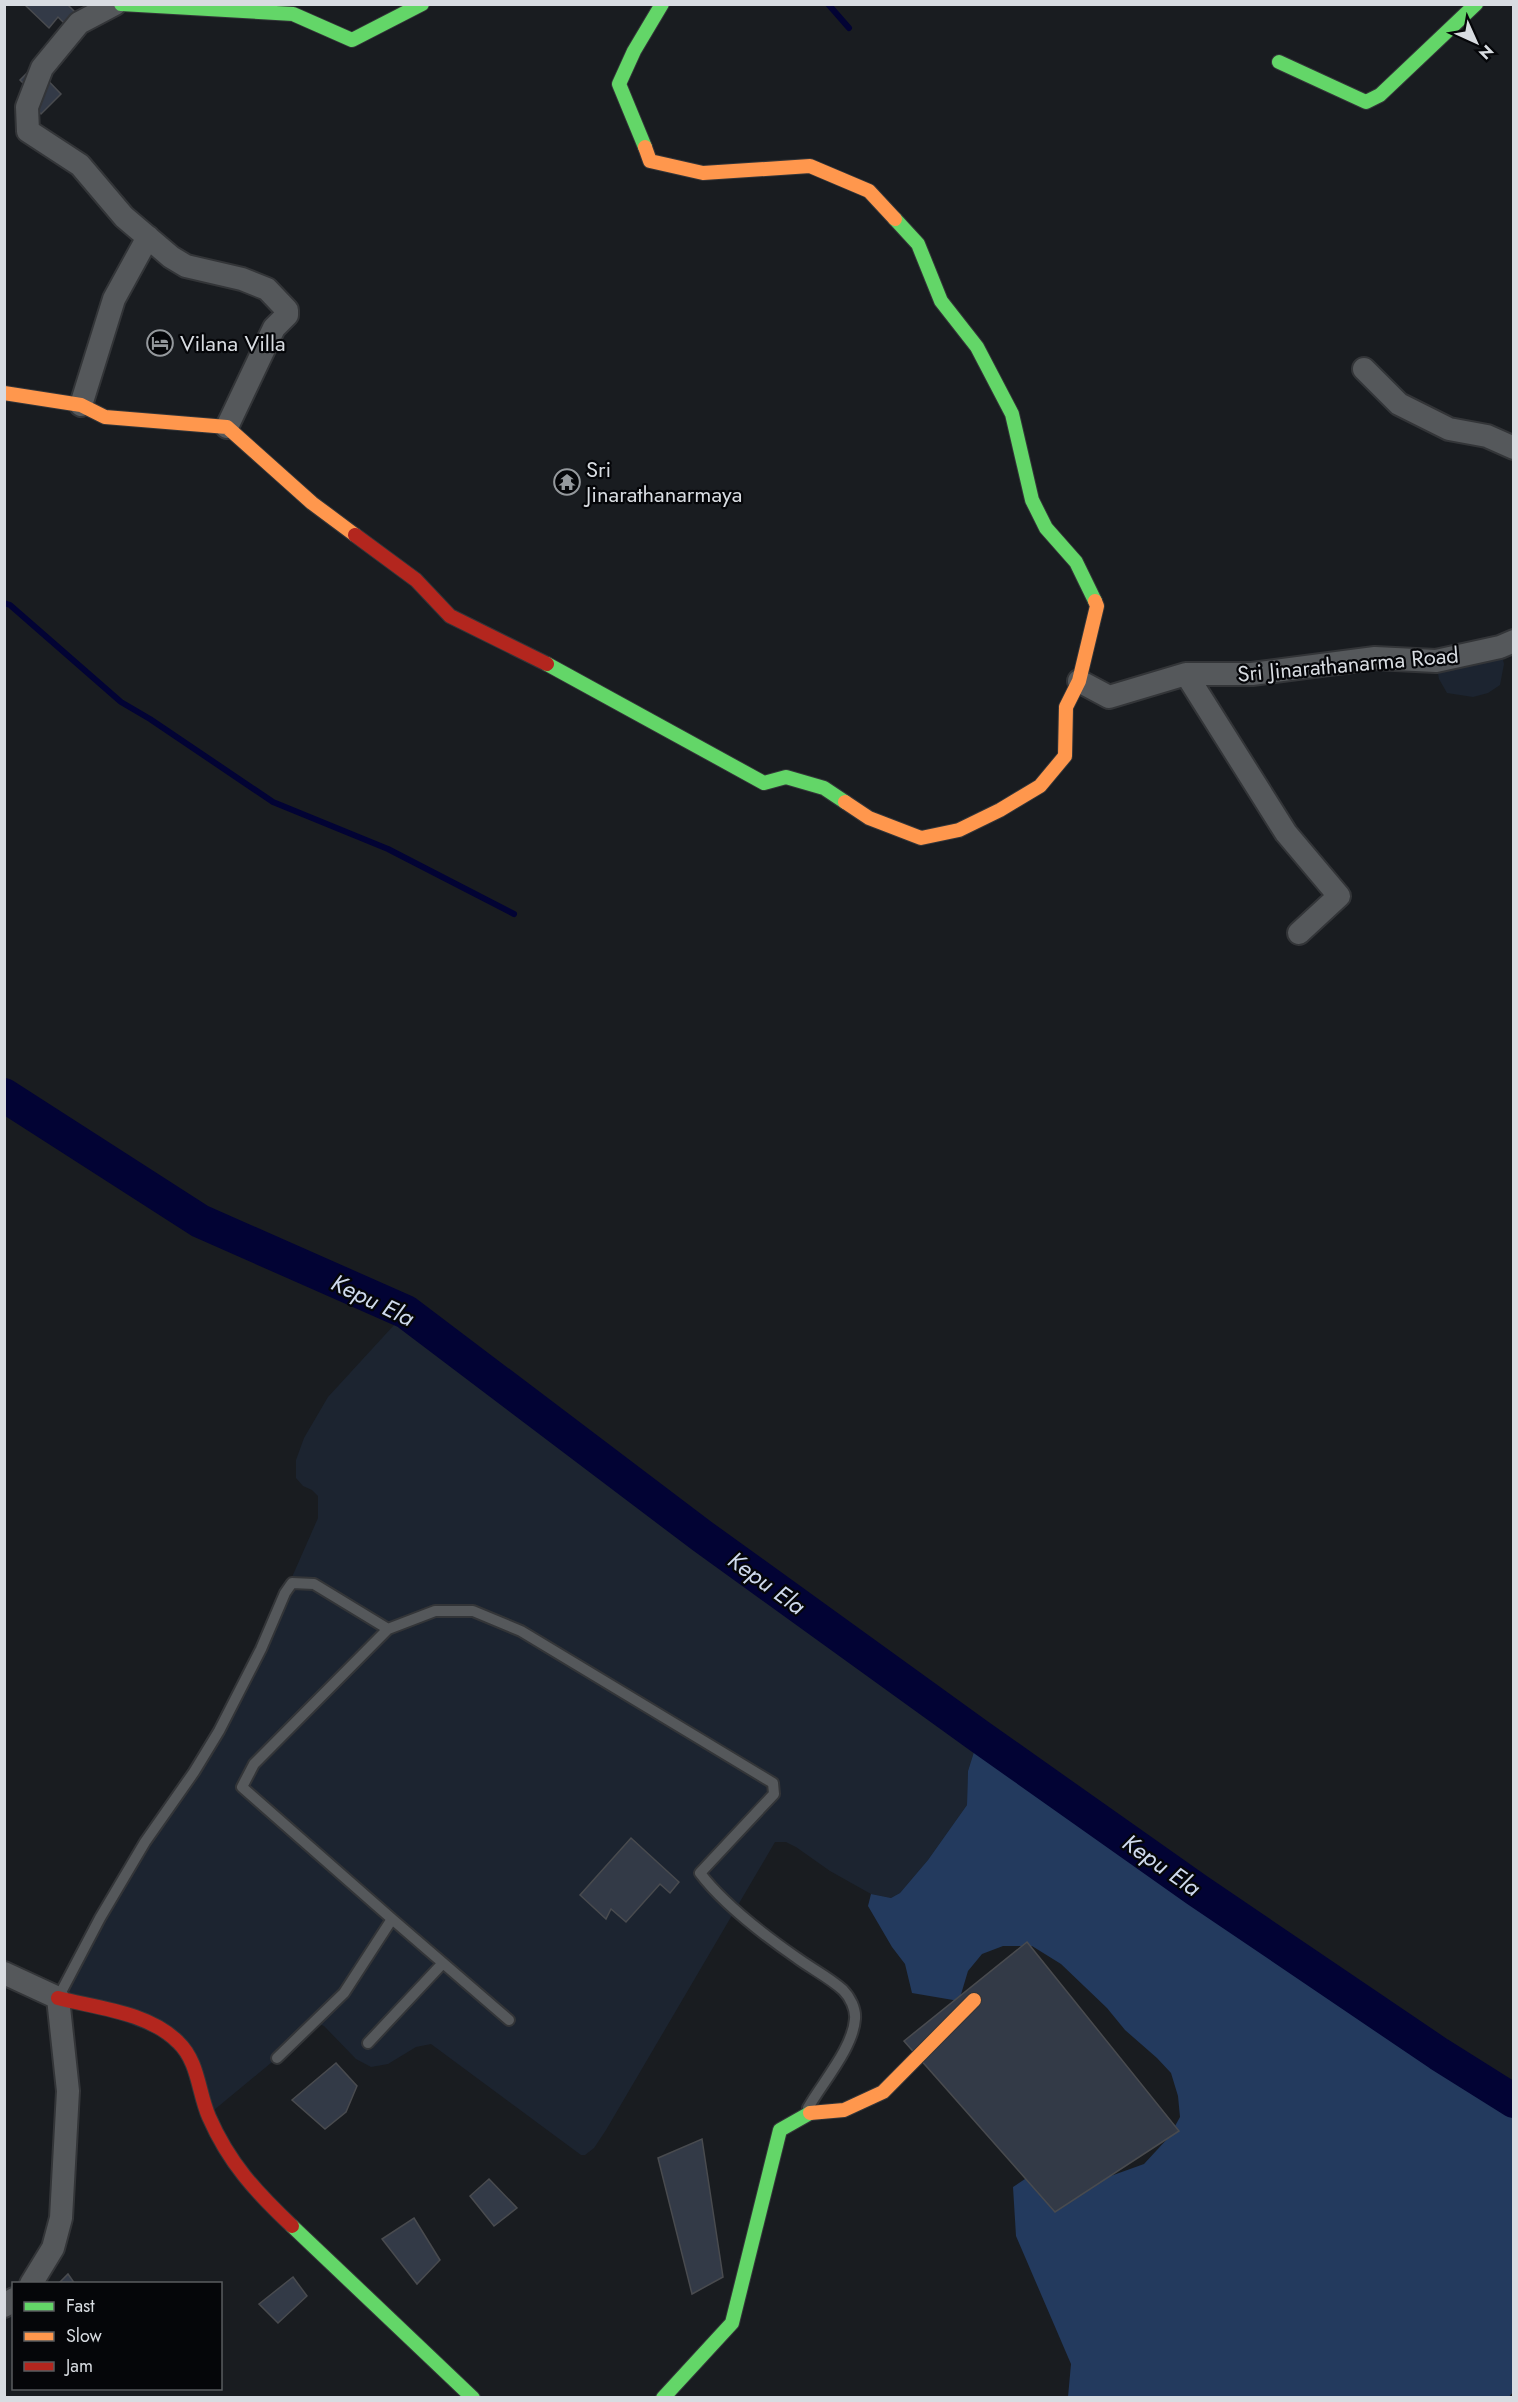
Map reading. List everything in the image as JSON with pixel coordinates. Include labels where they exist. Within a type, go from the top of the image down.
[{"type":"street","points":[[115,4],[79,23],[42,68],[27,107],[28,131],[80,165],[124,217],[171,257],[186,266],[242,279],[267,289],[287,310],[286,315],[274,328],[227,427]]},
{"type":"street","points":[[120,4],[293,14],[352,40],[422,4]]},
{"type":"street","points":[[4,393],[81,405],[105,417],[227,427],[312,503],[416,580],[450,616],[576,678],[764,783],[786,777],[824,788],[869,818],[921,838],[959,830],[1000,810],[1040,786],[1065,756],[1066,707],[1079,681],[1097,606],[1076,562],[1046,528],[1032,500],[1012,414],[977,347],[940,301],[918,244],[869,191],[810,166],[703,173],[650,161],[619,84],[634,51],[662,4]]},
{"type":"street","points":[[1279,62],[1366,102],[1380,95],[1476,4]]},
{"type":"street","points":[[81,405],[114,299],[148,237]]},
{"type":"street","points":[[1364,369],[1399,404],[1449,429],[1487,436],[1514,448]]},
{"type":"street","name":"Sri Jinarathanarma Road","points":[[1079,681],[1109,697],[1186,674],[1252,674],[1375,658],[1436,661],[1500,647],[1514,641]]},
{"type":"street","points":[[1186,674],[1286,833],[1339,896],[1299,933]]},
{"type":"street","points":[[4,1973],[58,1998],[127,2015],[156,2026],[178,2042],[193,2062],[208,2115],[228,2156],[263,2198],[473,2397]]},
{"type":"street","points":[[32,2282],[53,2247],[61,2218],[68,2091],[58,1998]]},
{"type":"street","points":[[663,2397],[732,2323],[780,2130],[806,2113],[844,2110],[883,2092],[974,2000]]},
{"type":"lane","points":[[58,1998],[100,1918],[145,1842],[194,1772],[219,1731],[261,1649],[285,1593],[292,1583],[314,1584],[388,1629]]},
{"type":"lane","points":[[509,2020],[442,1964],[242,1787],[254,1764],[388,1629],[435,1611],[473,1611],[521,1631],[773,1783],[774,1794],[700,1873],[710,1886],[772,1941],[843,1990],[854,2007],[855,2020],[843,2056],[819,2088],[806,2113]]},
{"type":"lane","points":[[277,2058],[344,1993],[392,1919]]},
{"type":"lane","points":[[368,2043],[442,1964]]},
{"type":"shaded area","points":[[1500,647],[1504,664],[1500,685],[1488,693],[1473,697],[1447,693],[1439,679],[1436,661]]},
{"type":"shaded area","points":[[406,1312],[702,1536],[979,1736],[968,1771],[967,1805],[928,1860],[900,1893],[891,1898],[871,1894],[830,1871],[796,1847],[786,1842],[775,1842],[606,2130],[594,2148],[585,2155],[581,2155],[431,2044],[416,2047],[388,2064],[371,2067],[356,2059],[324,2026],[316,2022],[277,2058],[208,2115],[178,2042],[58,1998],[100,1918],[194,1772],[285,1593],[318,1518],[318,1496],[296,1478],[296,1460],[304,1438],[328,1397]]},
{"type":"shaded area","points":[[979,1736],[1310,1967],[1513,2101],[1513,2392],[1508,2398],[1068,2397],[1071,2364],[1016,2236],[1013,2187],[1028,2177],[1105,2178],[1144,2164],[1169,2137],[1180,2117],[1178,2096],[1171,2073],[1157,2058],[1125,2030],[1107,2008],[1061,1964],[1032,1946],[1003,1946],[982,1954],[968,1971],[959,2001],[912,1993],[905,1964],[892,1947],[868,1906],[871,1894],[891,1898],[900,1893],[928,1860],[967,1805],[968,1771]]},
{"type":"building","points":[[24,4],[70,4],[69,6],[75,12],[64,23],[58,17],[49,28]]},
{"type":"building","points":[[34,66],[61,94],[41,114],[20,93],[26,86],[20,80]]},
{"type":"building","points":[[631,1838],[679,1882],[670,1893],[660,1884],[626,1922],[611,1909],[606,1919],[580,1895]]},
{"type":"building","points":[[1027,1942],[1179,2131],[1055,2212],[904,2041]]},
{"type":"building","points":[[336,2063],[357,2086],[346,2112],[325,2129],[292,2100]]},
{"type":"building","points":[[702,2139],[723,2277],[692,2294],[658,2158]]},
{"type":"building","points":[[489,2179],[517,2208],[494,2226],[470,2196]]},
{"type":"building","points":[[414,2218],[440,2260],[417,2284],[382,2239]]},
{"type":"building","points":[[68,2274],[74,2282],[60,2282]]},
{"type":"building","points":[[293,2277],[307,2296],[278,2323],[259,2304]]},
{"type":"waterway","points":[[828,4],[849,28]]},
{"type":"waterway","points":[[4,603],[10,605],[121,702],[273,802],[388,849],[514,914]]},
{"type":"waterway","name":"Kepu Ela","points":[[4,1095],[200,1221],[406,1312],[702,1536],[979,1736],[1197,1890],[1439,2054],[1514,2101]]},
{"type":"traffic: fast","points":[[121,4],[293,14],[352,40],[422,4]]},
{"type":"traffic: fast","points":[[645,147],[619,84],[634,51],[662,4]]},
{"type":"traffic: fast","points":[[1279,62],[1366,102],[1380,95],[1476,4]]},
{"type":"traffic: fast","points":[[895,219],[918,244],[941,301],[977,347],[1012,414],[1032,500],[1046,528],[1076,562],[1095,601]]},
{"type":"traffic: fast","points":[[547,664],[764,783],[786,777],[824,788],[845,802]]},
{"type":"traffic: fast","points":[[663,2398],[732,2323],[780,2130],[810,2113]]},
{"type":"traffic: fast","points":[[292,2226],[473,2398]]},
{"type":"traffic: slow","points":[[645,147],[650,161],[703,173],[810,166],[869,191],[895,219]]},
{"type":"traffic: slow","points":[[4,393],[81,405],[105,417],[227,427],[312,503],[355,535]]},
{"type":"traffic: slow","points":[[845,802],[869,818],[921,838],[959,830],[1000,810],[1040,786],[1065,756],[1066,707],[1079,681],[1097,606],[1095,601]]},
{"type":"traffic: slow","points":[[810,2113],[844,2110],[883,2092],[974,2000]]},
{"type":"traffic: jam","points":[[355,535],[416,580],[450,616],[547,664]]},
{"type":"traffic: jam","points":[[58,1998],[121,2012],[152,2024],[178,2042],[194,2068],[205,2107],[225,2149],[255,2189],[292,2226]]},
{"type":"place","name":"Vilana Villa","points":[[160,343]]},
{"type":"place","name":"Sri Jinarathanarmaya","points":[[567,482]]}]
